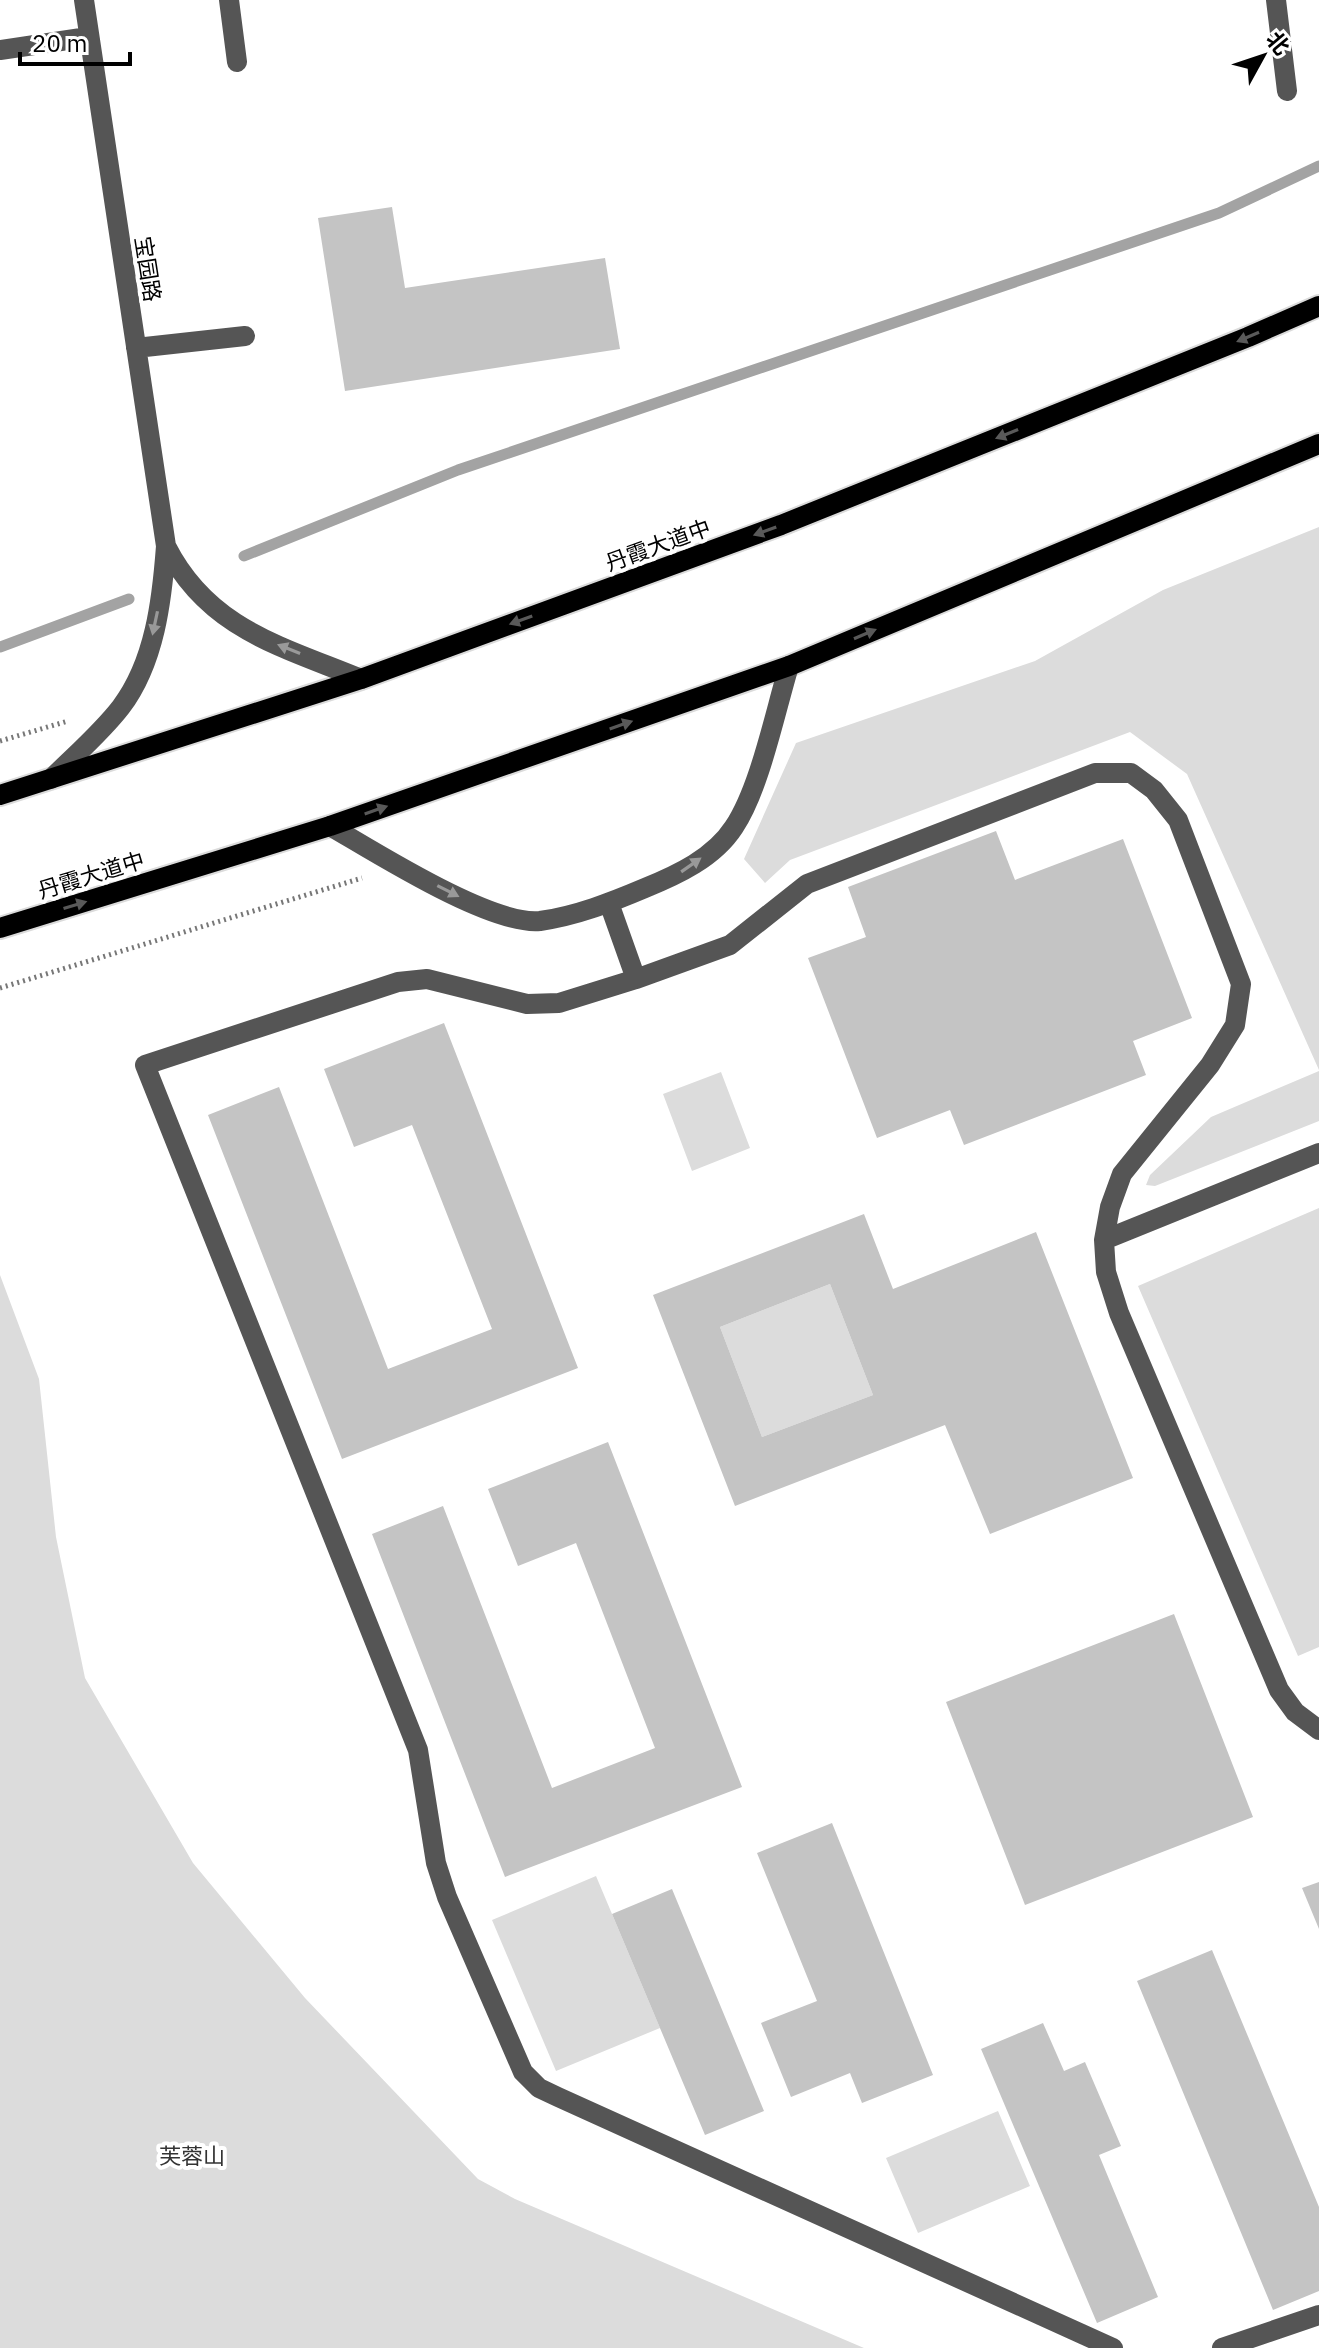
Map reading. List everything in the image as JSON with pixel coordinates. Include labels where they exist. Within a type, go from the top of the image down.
[{"type":"main road","name":"丹霞大道中","points":[[0,795],[361,679],[781,525],[1319,306]]},
{"type":"main road","name":"丹霞大道中","points":[[0,928],[330,826],[789,666],[1319,444]]},
{"type":"street","name":"宝园路","points":[[51,779],[103,727],[137,682],[147,657],[159,608],[166,546],[84,0]]},
{"type":"street","points":[[229,0],[237,62]]},
{"type":"street","points":[[1276,0],[1287,91]]},
{"type":"street","points":[[0,50],[88,37]]},
{"type":"street","points":[[136,348],[245,336]]},
{"type":"street","name":"宝园路","points":[[166,546],[195,592],[216,612],[271,642],[361,679]]},
{"type":"street","points":[[330,826],[472,904],[502,915],[537,921],[609,903],[684,871],[732,830],[748,804],[789,666]]},
{"type":"street","points":[[1113,2348],[558,2097],[539,2088],[523,2072],[447,1897],[436,1863],[418,1750],[145,1065],[398,982],[427,979],[527,1004],[559,1003],[730,945],[807,884],[1095,773],[1131,773],[1154,790],[1178,820],[1241,984],[1235,1025],[1210,1065],[1122,1174],[1110,1207],[1104,1240],[1106,1272],[1119,1313],[1279,1690],[1295,1712],[1319,1730]]},
{"type":"street","points":[[609,903],[636,979]]},
{"type":"street","points":[[1104,1240],[1319,1153]]},
{"type":"street","points":[[1222,2348],[1319,2315]]},
{"type":"path","points":[[0,741],[76,719]]},
{"type":"path","points":[[0,988],[401,866]]},
{"type":"green space","points":[[1319,527],[1319,1070],[1187,774],[1130,732],[790,860],[765,883],[744,859],[796,743],[1035,661],[1163,590]]},
{"type":"green space","points":[[1319,1071],[1319,1121],[1155,1186],[1146,1185],[1150,1175],[1211,1117]]},
{"type":"green space","points":[[721,1072],[750,1148],[692,1171],[663,1094]]},
{"type":"green space","points":[[1319,1208],[1319,1647],[1298,1656],[1138,1286]]},
{"type":"green space","name":"芙蓉山","points":[[0,1275],[39,1379],[56,1537],[85,1678],[193,1863],[305,1998],[478,2179],[515,2199],[864,2348],[0,2348]]},
{"type":"green space","points":[[830,1284],[873,1395],[762,1437],[720,1327]]},
{"type":"green space","points":[[596,1876],[660,2028],[556,2071],[492,1920]]},
{"type":"green space","points":[[998,2111],[1030,2186],[918,2233],[886,2158]]},
{"type":"building","points":[[392,207],[405,288],[605,258],[620,349],[345,391],[318,218]]},
{"type":"building","points":[[996,831],[1015,880],[1123,839],[1192,1018],[1133,1041],[1146,1075],[964,1145],[950,1110],[877,1138],[808,958],[866,937],[848,887]]},
{"type":"building","points":[[444,1023],[578,1368],[342,1459],[208,1115],[279,1087],[388,1369],[492,1329],[412,1125],[354,1147],[324,1069]]},
{"type":"building","points":[[864,1214],[893,1289],[1036,1232],[1133,1478],[990,1534],[945,1425],[735,1506],[653,1295]],"holes":[[[830,1284],[873,1395],[762,1437],[720,1327]]]},
{"type":"building","points":[[608,1442],[742,1787],[505,1877],[372,1534],[443,1506],[552,1788],[655,1748],[576,1543],[518,1566],[488,1489]]},
{"type":"building","points":[[1174,1614],[1253,1817],[1025,1905],[946,1702]]},
{"type":"building","points":[[832,1823],[933,2075],[862,2103],[850,2073],[791,2097],[761,2023],[817,2001],[757,1853]]},
{"type":"building","points":[[1319,1882],[1319,1929],[1302,1888]]},
{"type":"building","points":[[672,1889],[764,2111],[705,2135],[612,1914]]},
{"type":"building","points":[[1212,1950],[1319,2207],[1319,2291],[1273,2310],[1137,1981]]},
{"type":"building","points":[[1043,2023],[1064,2071],[1085,2062],[1121,2146],[1099,2155],[1158,2297],[1097,2323],[981,2049]]},
{"type":"waterway","points":[[244,556],[458,470],[1219,213],[1319,166]]},
{"type":"waterway","points":[[0,647],[129,599]]}]
